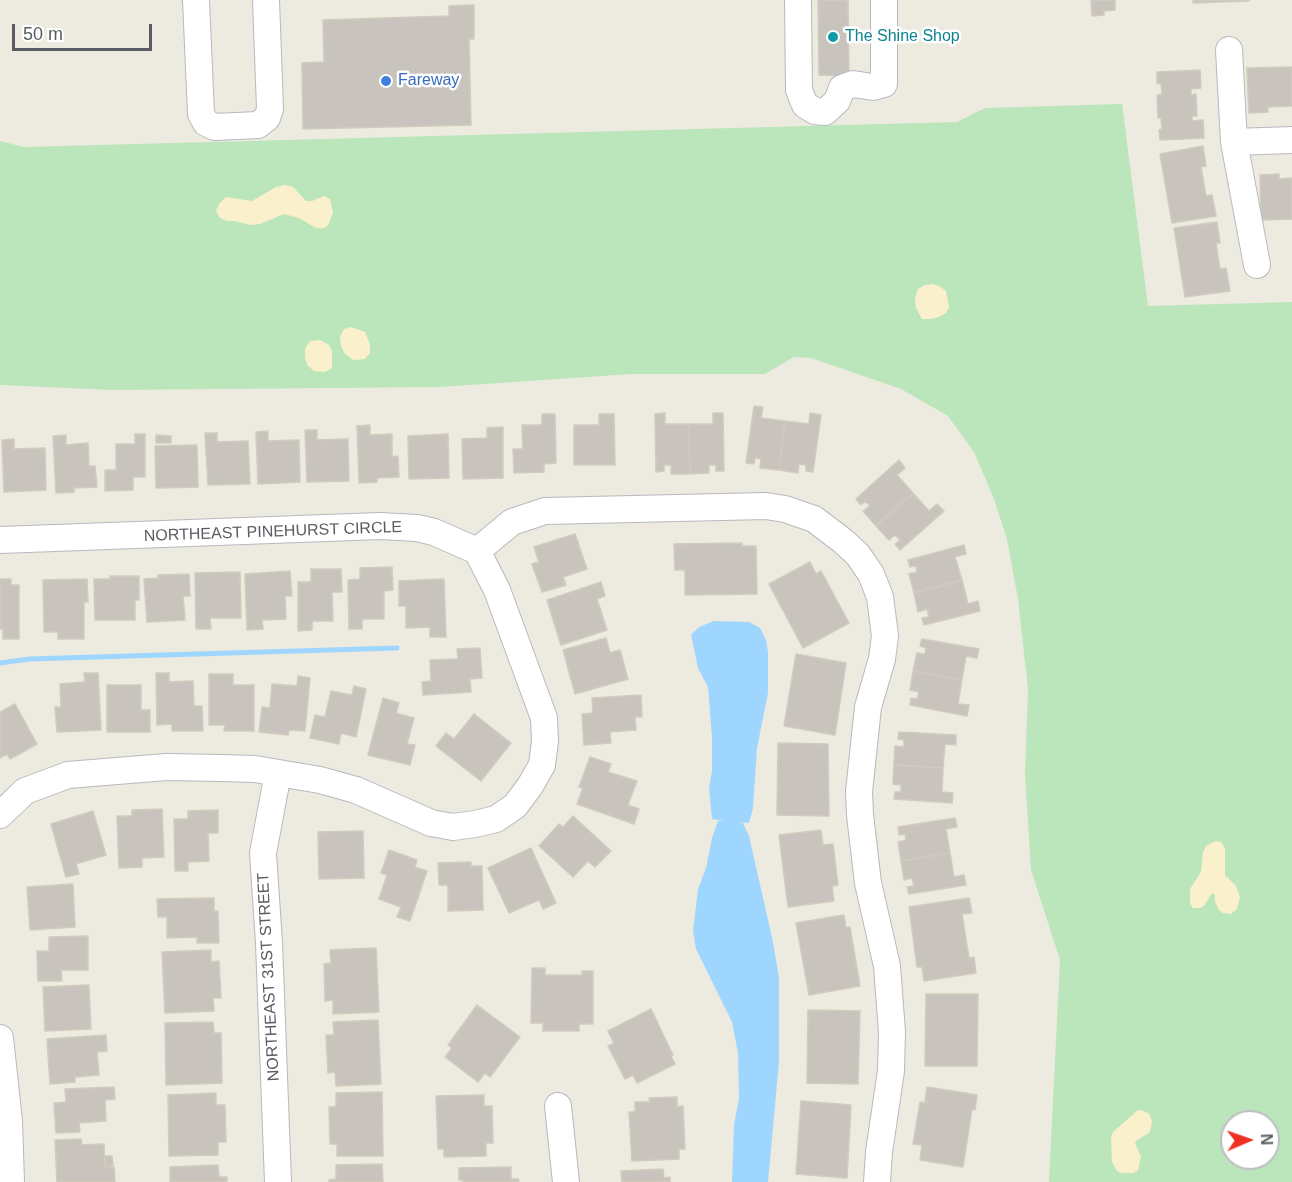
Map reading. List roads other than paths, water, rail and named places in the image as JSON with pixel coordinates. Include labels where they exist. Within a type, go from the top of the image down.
[{"type":"street","points":[[196,0],[201,114],[206,123],[215,127],[258,125],[267,118],[270,109],[267,0]]},
{"type":"street","points":[[798,0],[799,90],[804,105],[815,111],[825,112],[837,101],[842,88],[853,84],[873,87],[884,84],[884,0]]},
{"type":"street","points":[[1229,50],[1234,142],[1257,265]]},
{"type":"street","points":[[1234,142],[1292,140]]},
{"type":"street","points":[[0,815],[25,791],[68,775],[166,767],[255,769],[320,780],[356,790],[431,823],[453,827],[496,819],[515,806],[542,765],[545,741],[544,718],[497,590],[477,551],[512,522],[545,511],[766,506],[792,511],[814,519],[843,540],[858,555],[871,574],[883,609],[885,647],[868,707],[859,792],[868,883],[887,966],[892,1032],[891,1071],[877,1182]]},
{"type":"street","name":"NORTHEAST PINEHURST CIRCLE","points":[[0,540],[380,526],[417,528],[434,532],[477,551]]},
{"type":"street","name":"NORTHEAST 31ST STREET","points":[[278,773],[263,853],[269,943],[278,1182]]},
{"type":"street","points":[[0,1038],[9,1122],[10,1182]]},
{"type":"street","points":[[558,1106],[566,1182]]},
{"type":"water","points":[[714,621],[749,622],[760,628],[766,640],[768,652],[768,693],[757,748],[753,808],[749,823],[735,822],[743,823],[749,836],[779,978],[779,1061],[768,1182],[732,1182],[734,1125],[739,1098],[738,1053],[732,1022],[696,949],[693,931],[698,889],[706,868],[712,838],[718,821],[725,821],[712,819],[709,788],[712,771],[712,737],[708,687],[698,668],[691,635],[699,627]]},
{"type":"waterway","points":[[0,663],[29,659],[397,648]]},
{"type":"place","name":"The Shine Shop","points":[[833,37]]},
{"type":"place","name":"Fareway","points":[[386,81]]}]
